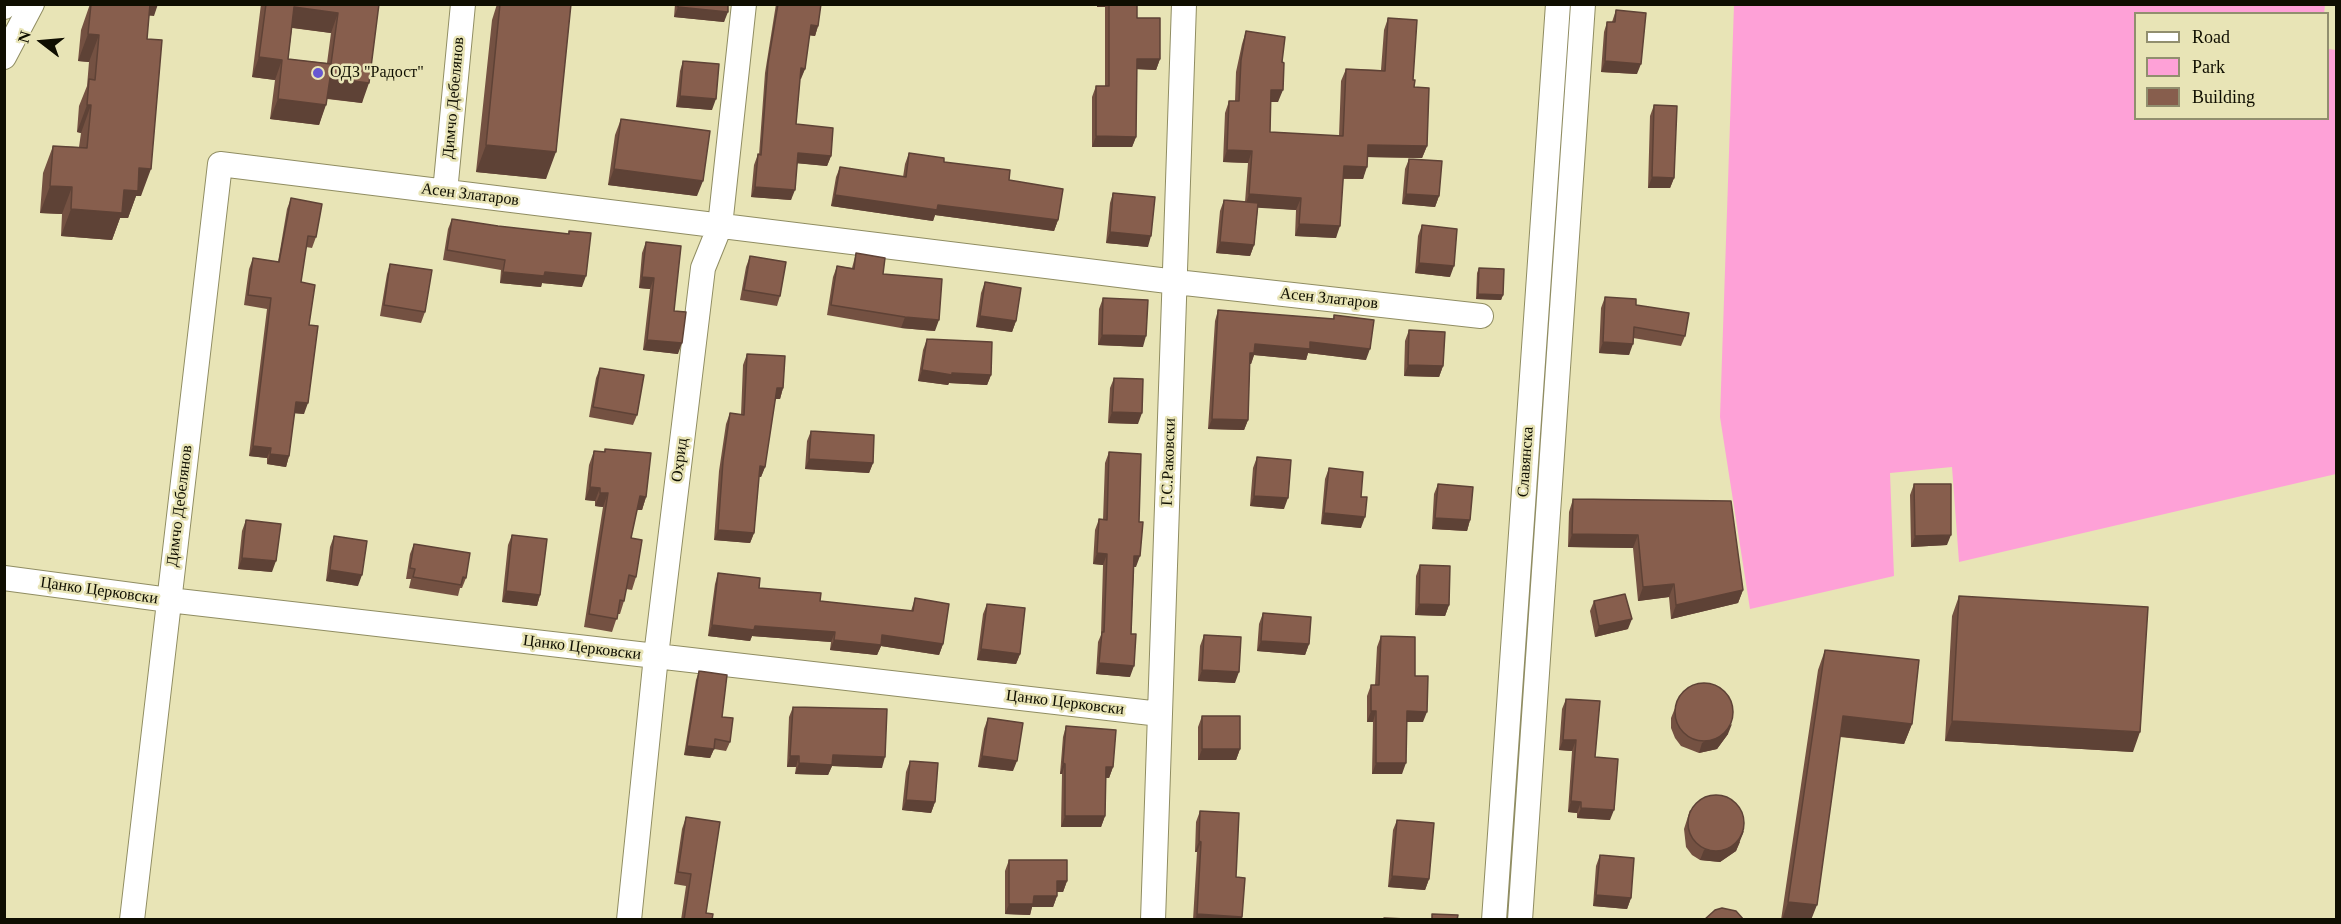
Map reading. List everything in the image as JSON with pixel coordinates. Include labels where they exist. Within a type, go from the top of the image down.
[{"type":"street","points":[[4,57],[32,4]]},
{"type":"street","name":"Димчо Дебелянов","points":[[445,192],[463,4]]},
{"type":"street","name":"Охрид","points":[[629,920],[656,656],[703,268],[720,226],[744,4]]},
{"type":"street","name":"Г.С.Раковски","points":[[1153,920],[1184,4]]},
{"type":"street","name":"Славянска","points":[[1494,920],[1557,4]]},
{"type":"street","points":[[1520,920],[1583,4]]},
{"type":"street","name":"Димчо Дебелянов","points":[[132,920],[219,164]]},
{"type":"street","name":"Асен Златаров","points":[[219,164],[1176,282],[1481,316]]},
{"type":"street","name":"Цанко Церковски","points":[[4,578],[169,600],[1160,714]]},
{"type":"green space","points":[[1734,5],[2325,5],[2324,12],[2134,12],[2134,120],[2329,120],[2329,49],[2336,50],[2336,474],[1959,562],[1952,467],[1890,473],[1894,576],[1750,609],[1720,417]]},
{"type":"building","points":[[91,4],[150,4],[147,39],[162,40],[151,169],[139,168],[138,191],[124,190],[122,213],[71,209],[72,187],[50,186],[53,146],[87,148],[91,105],[87,105],[89,79],[95,80],[99,35],[88,34]]},
{"type":"building","points":[[266,4],[379,4],[369,83],[330,78],[326,105],[278,99],[282,60],[259,57]],"holes":[[[294,7],[338,13],[331,64],[288,59]]]},
{"type":"building","points":[[500,4],[571,4],[556,152],[486,145]]},
{"type":"building","points":[[678,4],[728,4],[728,12],[678,7]]},
{"type":"building","points":[[778,4],[821,4],[818,26],[811,25],[805,69],[801,68],[796,124],[833,128],[831,156],[798,153],[795,190],[755,187],[758,154],[761,155],[768,63]]},
{"type":"building","points":[[1109,4],[1137,4],[1137,18],[1160,18],[1160,59],[1137,59],[1136,137],[1096,136],[1096,86],[1109,86]]},
{"type":"building","points":[[1616,10],[1646,13],[1641,64],[1605,61],[1607,22],[1615,22]]},
{"type":"building","points":[[1388,18],[1417,20],[1413,80],[1415,80],[1414,87],[1429,88],[1427,146],[1368,145],[1367,167],[1344,166],[1340,226],[1299,224],[1301,198],[1249,194],[1252,151],[1227,150],[1229,101],[1239,101],[1241,60],[1246,31],[1285,37],[1282,62],[1284,63],[1283,90],[1271,90],[1270,132],[1343,136],[1346,69],[1385,71]]},
{"type":"building","points":[[683,61],[719,64],[716,99],[680,96]]},
{"type":"building","points":[[1654,105],[1677,106],[1674,178],[1652,177]]},
{"type":"building","points":[[621,119],[710,131],[703,181],[614,169]]},
{"type":"building","points":[[909,153],[944,158],[944,162],[1010,170],[1009,180],[1063,189],[1058,220],[938,205],[937,210],[835,195],[840,167],[906,177]]},
{"type":"building","points":[[1409,159],[1442,161],[1439,196],[1406,194]]},
{"type":"building","points":[[1113,193],[1155,197],[1151,236],[1110,232]]},
{"type":"building","points":[[291,198],[322,204],[316,237],[308,236],[301,282],[315,285],[309,325],[318,326],[308,403],[296,402],[289,456],[270,454],[271,448],[253,446],[271,298],[248,295],[253,258],[279,262]]},
{"type":"building","points":[[1224,200],[1258,203],[1254,245],[1220,242]]},
{"type":"building","points":[[452,219],[569,234],[569,231],[591,233],[586,276],[545,272],[544,276],[503,272],[505,260],[447,250]]},
{"type":"building","points":[[1422,225],[1457,229],[1454,266],[1419,263]]},
{"type":"building","points":[[646,242],[681,246],[674,311],[686,312],[682,343],[647,340],[654,278],[642,277]]},
{"type":"building","points":[[856,253],[885,258],[883,274],[942,279],[939,320],[831,305],[837,266],[854,269]]},
{"type":"building","points":[[750,256],[786,262],[780,296],[744,290]]},
{"type":"building","points":[[390,264],[432,270],[425,312],[384,305]]},
{"type":"building","points":[[1479,268],[1504,269],[1503,295],[1478,294]]},
{"type":"building","points":[[985,282],[1021,288],[1016,321],[980,316]]},
{"type":"building","points":[[1605,297],[1636,299],[1636,305],[1689,313],[1685,336],[1634,327],[1633,344],[1603,342]]},
{"type":"building","points":[[1103,298],[1148,300],[1146,336],[1102,335]]},
{"type":"building","points":[[1218,310],[1334,319],[1334,315],[1374,320],[1370,349],[1310,342],[1310,349],[1255,344],[1254,353],[1250,353],[1248,420],[1212,419]]},
{"type":"building","points":[[1409,330],[1445,332],[1443,366],[1408,365]]},
{"type":"building","points":[[927,339],[992,342],[991,375],[952,373],[952,375],[922,370]]},
{"type":"building","points":[[747,354],[785,356],[783,388],[777,388],[765,467],[760,466],[754,533],[718,530],[723,461],[730,413],[744,415]]},
{"type":"building","points":[[600,368],[644,375],[637,415],[593,407]]},
{"type":"building","points":[[1114,378],[1143,379],[1142,413],[1112,412]]},
{"type":"building","points":[[811,431],[874,435],[873,463],[809,459]]},
{"type":"building","points":[[605,449],[651,453],[646,497],[640,496],[631,538],[642,540],[636,577],[629,575],[624,601],[620,600],[617,619],[589,614],[608,493],[600,493],[600,488],[590,487],[594,451],[605,452]]},
{"type":"building","points":[[1109,452],[1141,454],[1139,522],[1143,522],[1140,556],[1134,556],[1131,634],[1136,634],[1134,666],[1099,663],[1102,632],[1104,632],[1107,554],[1097,553],[1099,519],[1107,520]]},
{"type":"building","points":[[1257,457],[1291,460],[1288,498],[1254,496]]},
{"type":"building","points":[[1329,468],[1363,472],[1361,497],[1367,497],[1365,517],[1324,513]]},
{"type":"building","points":[[1438,484],[1473,487],[1470,520],[1435,518]]},
{"type":"building","points":[[1914,484],[1951,484],[1951,535],[1915,536]]},
{"type":"building","points":[[1573,499],[1731,501],[1743,590],[1676,605],[1674,584],[1643,587],[1638,535],[1572,534]]},
{"type":"building","points":[[246,520],[281,524],[276,561],[242,558]]},
{"type":"building","points":[[512,535],[547,539],[540,595],[506,591]]},
{"type":"building","points":[[334,536],[367,541],[362,575],[330,570]]},
{"type":"building","points":[[414,544],[470,553],[466,578],[463,577],[461,585],[413,577],[415,569],[410,568]]},
{"type":"building","points":[[1420,565],[1450,566],[1449,605],[1419,604]]},
{"type":"building","points":[[718,573],[760,578],[759,588],[821,593],[820,601],[913,611],[915,598],[949,604],[943,644],[882,635],[881,645],[834,640],[835,632],[755,626],[754,630],[712,625]]},
{"type":"building","points":[[1625,594],[1632,619],[1599,626],[1594,601]]},
{"type":"building","points":[[1959,596],[2148,607],[2140,732],[1952,721]]},
{"type":"building","points":[[987,604],[1025,608],[1020,654],[981,649]]},
{"type":"building","points":[[1263,613],[1311,617],[1309,644],[1261,641]]},
{"type":"building","points":[[1204,635],[1241,637],[1239,672],[1202,670]]},
{"type":"building","points":[[1381,636],[1415,637],[1415,676],[1428,676],[1427,712],[1407,711],[1406,763],[1376,763],[1376,711],[1371,711],[1371,685],[1379,685]]},
{"type":"building","points":[[1825,650],[1919,660],[1912,724],[1843,716],[1817,905],[1788,902]]},
{"type":"building","points":[[699,671],[727,675],[722,717],[733,718],[730,742],[715,739],[714,749],[687,746]]},
{"type":"building","points":[[1698,683],[1710,683],[1725,691],[1733,706],[1733,718],[1725,733],[1710,741],[1698,741],[1683,733],[1675,718],[1675,706],[1683,691]]},
{"type":"building","points":[[1566,699],[1600,701],[1595,757],[1618,759],[1614,810],[1581,808],[1581,802],[1571,801],[1576,740],[1563,740]]},
{"type":"building","points":[[793,707],[887,709],[885,757],[833,755],[832,765],[799,763],[799,756],[790,756]]},
{"type":"building","points":[[1202,716],[1240,716],[1240,749],[1202,749]]},
{"type":"building","points":[[988,718],[1023,723],[1017,761],[982,756]]},
{"type":"building","points":[[1066,726],[1116,730],[1113,767],[1106,767],[1105,816],[1065,816],[1065,764],[1063,763]]},
{"type":"building","points":[[910,761],[938,763],[935,802],[906,800]]},
{"type":"building","points":[[1711,795],[1721,795],[1736,803],[1742,812],[1744,823],[1742,834],[1736,843],[1721,851],[1711,851],[1700,846],[1693,839],[1688,828],[1688,818],[1693,807],[1700,800]]},
{"type":"building","points":[[1200,811],[1239,813],[1236,877],[1245,878],[1242,917],[1197,914],[1201,842],[1199,841]]},
{"type":"building","points":[[686,817],[720,822],[706,913],[713,914],[712,920],[684,920],[691,874],[678,872]]},
{"type":"building","points":[[1397,820],[1434,823],[1429,879],[1392,876]]},
{"type":"building","points":[[1600,855],[1634,858],[1631,898],[1596,895]]},
{"type":"building","points":[[1009,860],[1067,860],[1067,881],[1057,881],[1057,896],[1034,896],[1033,904],[1009,904]]},
{"type":"building","points":[[1722,908],[1736,911],[1744,920],[1704,920],[1715,910]]},
{"type":"building","points":[[1432,914],[1458,915],[1457,920],[1432,920]]},
{"type":"building","points":[[1384,918],[1429,920],[1384,920]]},
{"type":"place","name":"ОДЗ \"Радост\"","points":[[318,73]]}]
